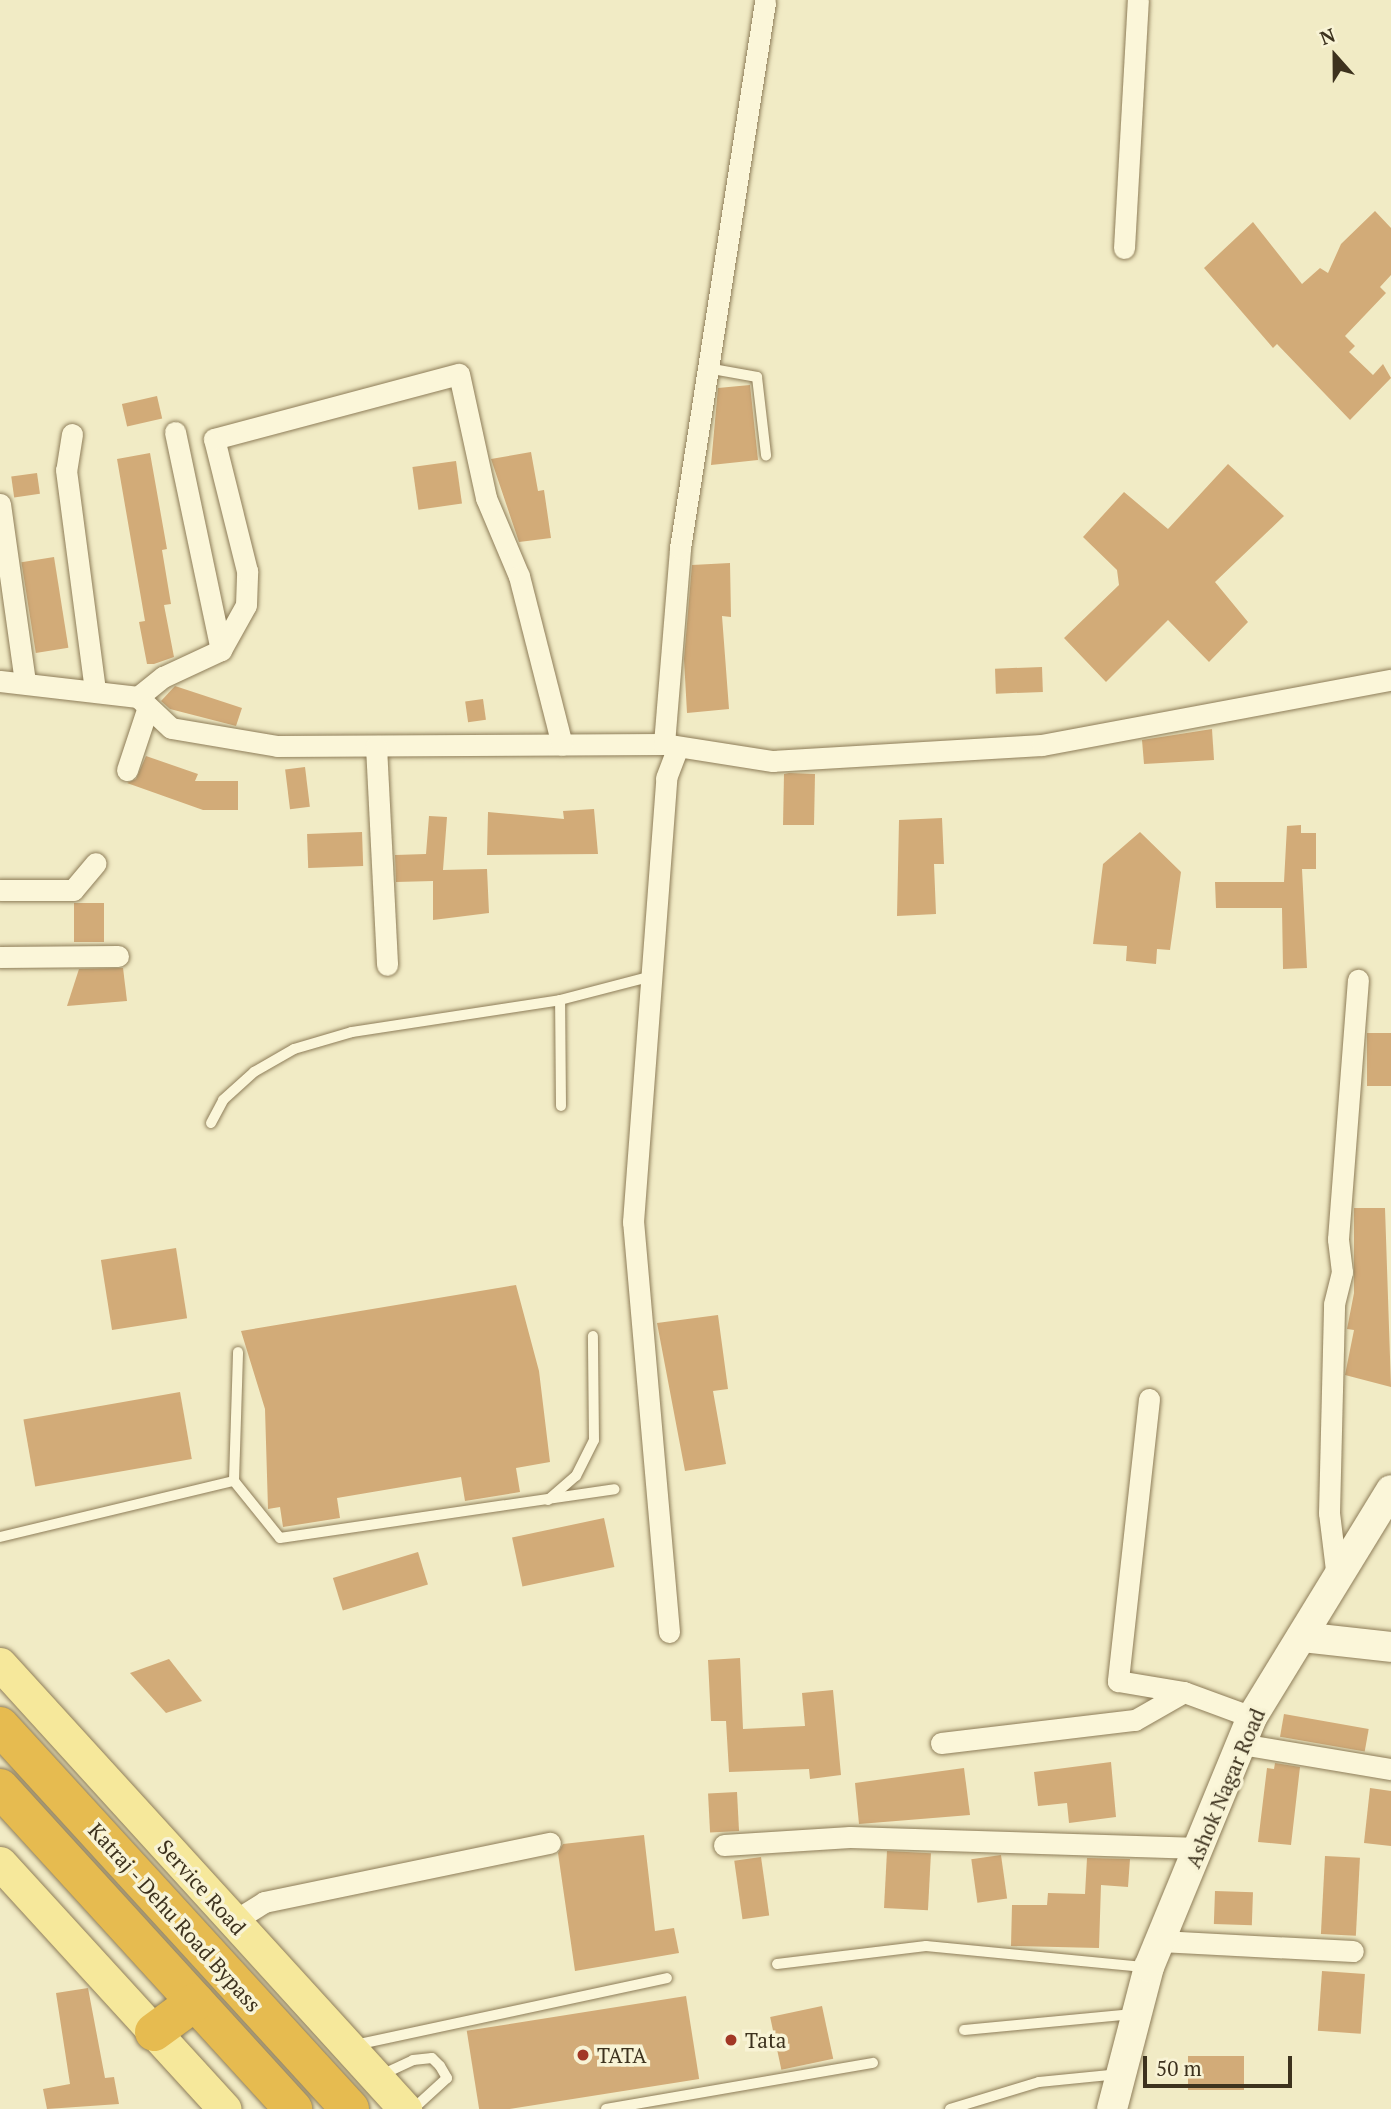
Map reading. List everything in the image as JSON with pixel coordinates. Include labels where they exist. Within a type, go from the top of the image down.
[{"type":"highway","name":"Katraj - Dehu Road Bypass","points":[[0,1726],[350,2109]]},
{"type":"highway","name":"Katraj - Dehu Road Bypass","points":[[0,1788],[293,2109]]},
{"type":"highway","points":[[154,2032],[195,2002]]},
{"type":"main road","name":"Service Road","points":[[0,1664],[405,2109]]},
{"type":"main road","points":[[0,1863],[225,2109]]},
{"type":"street","points":[[1124,248],[1138,0]]},
{"type":"street","points":[[668,1632],[634,1222],[648,977],[671,747],[680,548],[765,2]]},
{"type":"street","points":[[127,770],[143,702],[163,677],[220,650],[246,605],[247,571],[214,439],[459,374],[486,498],[520,576],[562,745]]},
{"type":"street","points":[[175,432],[220,650]]},
{"type":"street","points":[[72,434],[66,470],[95,690]]},
{"type":"street","points":[[0,504],[25,683]]},
{"type":"street","points":[[0,681],[95,690],[143,702],[171,728],[276,746],[671,747],[773,761],[1042,745],[1391,680]]},
{"type":"street","points":[[376,746],[387,965]]},
{"type":"street","points":[[0,890],[74,890],[96,863]]},
{"type":"street","points":[[0,957],[118,956]]},
{"type":"street","points":[[1336,1578],[1329,1513],[1334,1304],[1342,1272],[1338,1239],[1358,980]]},
{"type":"street","points":[[1149,1399],[1118,1681],[1184,1692],[1247,1730],[1391,1769]]},
{"type":"street","name":"Ashok Nagar Road","points":[[1112,2109],[1135,2014],[1155,1954],[1247,1730],[1391,1490]]},
{"type":"street","points":[[1302,1637],[1391,1647]]},
{"type":"street","points":[[941,1744],[1135,1720],[1184,1692]]},
{"type":"street","points":[[724,1845],[850,1837],[1200,1848]]},
{"type":"street","points":[[234,1921],[264,1902],[550,1843]]},
{"type":"street","points":[[1155,1954],[1353,1951]]},
{"type":"lane","points":[[707,368],[757,377],[766,455]]},
{"type":"lane","points":[[211,1123],[223,1100],[254,1072],[294,1049],[352,1032],[560,1000],[648,977]]},
{"type":"lane","points":[[560,1000],[561,1106]]},
{"type":"lane","points":[[545,1502],[576,1476],[594,1440],[593,1336]]},
{"type":"lane","points":[[238,1352],[234,1481],[280,1538],[545,1502],[614,1489]]},
{"type":"lane","points":[[0,1537],[234,1481]]},
{"type":"lane","points":[[777,1964],[926,1946],[1155,1954]]},
{"type":"lane","points":[[349,2047],[445,2022],[667,1978]]},
{"type":"lane","points":[[964,2029],[1135,2014]]},
{"type":"lane","points":[[377,2078],[413,2060],[432,2058],[447,2078],[413,2109]]},
{"type":"lane","points":[[606,2109],[873,2063]]},
{"type":"lane","points":[[950,2109],[1039,2082],[1122,2074]]},
{"type":"building","points":[[1375,211],[1391,228],[1391,275],[1380,287],[1386,293],[1345,336],[1355,346],[1349,352],[1373,375],[1383,364],[1391,378],[1350,420],[1277,344],[1273,348],[1204,268],[1253,222],[1302,284],[1320,268],[1328,273],[1341,244]]},
{"type":"building","points":[[750,385],[758,460],[711,465],[718,388]]},
{"type":"building","points":[[157,396],[162,418],[127,427],[122,404]]},
{"type":"building","points":[[531,452],[538,491],[544,490],[551,538],[519,542],[491,459]]},
{"type":"building","points":[[150,453],[167,549],[162,550],[171,604],[164,605],[174,657],[154,664],[147,664],[139,622],[145,621],[117,459]]},
{"type":"building","points":[[456,461],[462,504],[418,510],[412,467]]},
{"type":"building","points":[[1228,464],[1284,516],[1215,582],[1248,622],[1209,662],[1168,620],[1106,682],[1064,638],[1119,585],[1117,570],[1083,537],[1124,492],[1168,529]]},
{"type":"building","points":[[37,473],[40,494],[14,497],[11,477]]},
{"type":"building","points":[[54,557],[68,648],[36,653],[21,562]]},
{"type":"building","points":[[730,563],[731,617],[722,616],[729,709],[687,713],[684,659],[692,565]]},
{"type":"building","points":[[1042,667],[1043,692],[996,694],[995,669]]},
{"type":"building","points":[[175,686],[242,708],[236,726],[170,709],[161,701]]},
{"type":"building","points":[[483,699],[486,720],[468,722],[465,702]]},
{"type":"building","points":[[1212,729],[1214,760],[1144,764],[1142,740]]},
{"type":"building","points":[[146,756],[198,774],[195,781],[238,781],[238,810],[203,810],[127,783],[136,779]]},
{"type":"building","points":[[305,767],[310,807],[290,809],[285,769]]},
{"type":"building","points":[[784,774],[815,774],[814,825],[783,825]]},
{"type":"building","points":[[594,809],[598,854],[487,855],[488,812],[564,819],[563,811]]},
{"type":"building","points":[[429,816],[447,817],[443,870],[487,869],[489,913],[433,920],[433,881],[396,882],[395,855],[426,854]]},
{"type":"building","points":[[942,818],[944,864],[934,864],[936,914],[897,916],[899,820]]},
{"type":"building","points":[[1301,825],[1301,833],[1316,833],[1316,869],[1302,869],[1307,968],[1283,969],[1282,908],[1216,908],[1215,882],[1284,882],[1287,826]]},
{"type":"building","points":[[362,832],[363,866],[308,868],[307,834]]},
{"type":"building","points":[[1140,832],[1181,872],[1170,950],[1157,949],[1156,964],[1126,961],[1127,946],[1093,944],[1103,864]]},
{"type":"building","points":[[74,903],[104,903],[104,942],[74,942]]},
{"type":"building","points":[[123,968],[127,1001],[67,1006],[79,969]]},
{"type":"building","points":[[1367,1033],[1391,1033],[1391,1086],[1367,1086]]},
{"type":"building","points":[[1354,1208],[1385,1208],[1391,1387],[1345,1375],[1354,1330],[1347,1329],[1354,1293]]},
{"type":"building","points":[[176,1248],[187,1318],[112,1330],[101,1260]]},
{"type":"building","points":[[516,1285],[539,1371],[550,1462],[516,1468],[520,1492],[465,1501],[461,1477],[337,1498],[340,1518],[283,1527],[280,1507],[268,1509],[265,1409],[241,1331]]},
{"type":"building","points":[[718,1315],[728,1389],[713,1391],[726,1464],[685,1471],[657,1323]]},
{"type":"building","points":[[180,1392],[192,1459],[35,1487],[23,1420]]},
{"type":"building","points":[[604,1518],[614,1567],[522,1586],[512,1538]]},
{"type":"building","points":[[418,1552],[428,1585],[343,1611],[333,1578]]},
{"type":"building","points":[[740,1658],[743,1729],[805,1726],[802,1693],[833,1690],[841,1775],[810,1779],[809,1769],[729,1772],[726,1721],[711,1721],[708,1660]]},
{"type":"building","points":[[169,1659],[202,1701],[166,1713],[130,1673]]},
{"type":"building","points":[[1284,1714],[1369,1729],[1365,1752],[1280,1737]]},
{"type":"building","points":[[1111,1762],[1116,1817],[1069,1823],[1067,1803],[1038,1806],[1034,1772]]},
{"type":"building","points":[[1275,1763],[1300,1767],[1291,1845],[1258,1842],[1267,1768],[1274,1769]]},
{"type":"building","points":[[964,1768],[970,1815],[859,1824],[855,1783]]},
{"type":"building","points":[[1370,1788],[1391,1791],[1391,1846],[1364,1843]]},
{"type":"building","points":[[737,1792],[739,1831],[710,1832],[708,1794]]},
{"type":"building","points":[[644,1835],[655,1931],[674,1928],[679,1953],[575,1971],[558,1853],[563,1844]]},
{"type":"building","points":[[887,1851],[931,1853],[928,1910],[884,1908]]},
{"type":"building","points":[[1001,1855],[1007,1899],[977,1903],[971,1859]]},
{"type":"building","points":[[1325,1856],[1360,1858],[1356,1936],[1321,1934]]},
{"type":"building","points":[[761,1857],[769,1915],[742,1919],[734,1861]]},
{"type":"building","points":[[1087,1858],[1130,1859],[1128,1887],[1101,1885],[1099,1948],[1011,1946],[1012,1905],[1047,1905],[1048,1893],[1085,1894]]},
{"type":"building","points":[[1215,1891],[1253,1892],[1252,1925],[1214,1924]]},
{"type":"building","points":[[1322,1971],[1365,1974],[1361,2034],[1318,2031]]},
{"type":"building","points":[[88,1988],[105,2078],[114,2077],[119,2104],[47,2109],[43,2089],[70,2084],[56,1993]]},
{"type":"building","name":"TATA","points":[[686,1996],[699,2079],[510,2109],[479,2109],[467,2031]]},
{"type":"building","points":[[822,2006],[833,2059],[781,2070],[770,2017]]},
{"type":"building","points":[[1188,2056],[1244,2056],[1244,2090],[1188,2090]]},
{"type":"place","name":"Tata","points":[[731,2040]]},
{"type":"place","name":"TATA","points":[[583,2055]]}]
